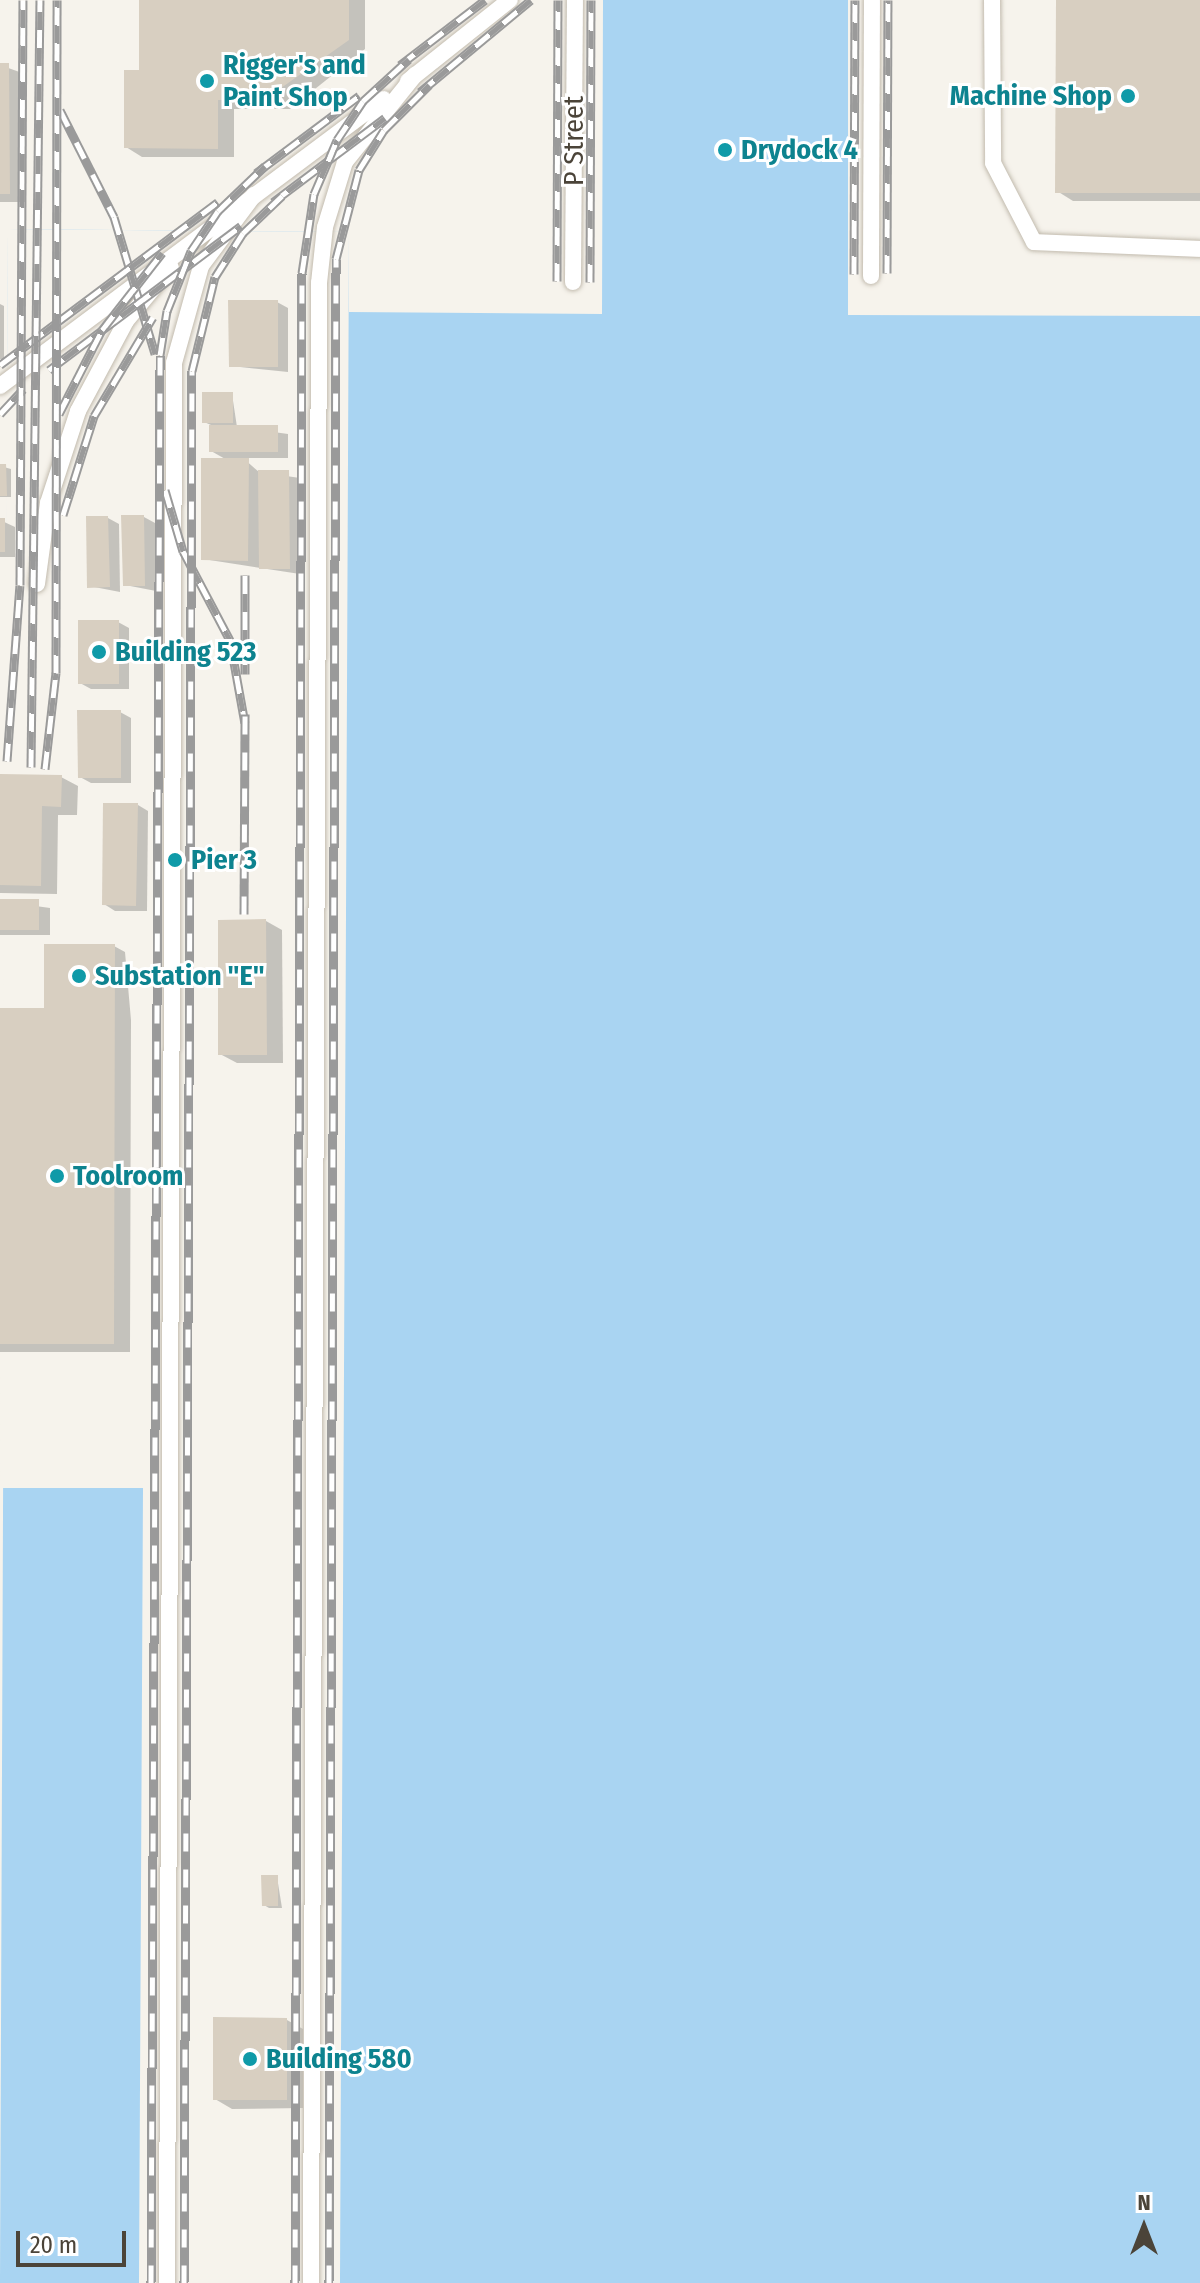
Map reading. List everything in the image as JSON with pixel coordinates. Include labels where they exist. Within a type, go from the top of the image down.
[{"type":"lane","points":[[0,386],[415,75],[510,0]]},
{"type":"lane","name":"P Street","points":[[573,282],[575,0]]},
{"type":"lane","points":[[871,276],[872,0]]},
{"type":"lane","points":[[992,0],[993,163],[1034,242],[1200,249]]},
{"type":"lane","points":[[311,2283],[319,283],[325,227],[345,162],[415,75]]},
{"type":"lane","points":[[167,2283],[174,363],[192,285],[254,195]]},
{"type":"lane","points":[[37,584],[48,503],[89,388],[162,276],[222,219]]},
{"type":"water","points":[[603,0],[848,0],[848,315],[1200,316],[1200,2283],[0,2283],[8,229],[349,232],[349,312],[602,314]]},
{"type":"pier","name":"Pier 3","points":[[8,229],[349,232],[340,2283],[139,2283],[143,1488],[0,1488]]},
{"type":"building","name":"Rigger's and Paint Shop","points":[[139,0],[349,0],[349,40],[274,93],[274,100],[218,100],[218,149],[124,148],[124,70],[139,70]]},
{"type":"building","name":"Machine Shop","points":[[1056,0],[1200,0],[1200,193],[1055,193]]},
{"type":"building","points":[[0,63],[9,63],[10,194],[0,194]]},
{"type":"building","points":[[228,300],[278,300],[278,367],[229,367]]},
{"type":"building","points":[[202,392],[233,392],[233,423],[202,423]]},
{"type":"building","points":[[209,425],[278,425],[278,452],[209,452]]},
{"type":"building","points":[[201,458],[249,458],[248,561],[201,560]]},
{"type":"building","points":[[0,464],[6,464],[7,496],[0,496]]},
{"type":"building","points":[[258,470],[289,470],[290,569],[259,569]]},
{"type":"building","points":[[121,515],[144,515],[145,586],[123,586]]},
{"type":"building","points":[[86,516],[108,516],[110,587],[87,588]]},
{"type":"building","points":[[0,518],[5,518],[5,552],[0,552]]},
{"type":"building","name":"Building 523","points":[[78,620],[119,620],[119,684],[78,684]]},
{"type":"building","points":[[77,710],[121,710],[121,778],[78,778]]},
{"type":"building","points":[[0,774],[62,775],[61,807],[42,806],[41,886],[0,885]]},
{"type":"building","points":[[103,803],[138,803],[136,906],[102,905]]},
{"type":"building","points":[[0,899],[39,899],[39,930],[0,930]]},
{"type":"building","points":[[266,919],[267,1055],[218,1055],[218,920]]},
{"type":"building","name":"Toolroom","points":[[44,944],[115,944],[114,1344],[0,1344],[0,1008],[44,1008]]},
{"type":"building","points":[[261,1875],[278,1875],[278,1906],[262,1906]]},
{"type":"building","name":"Building 580","points":[[213,2017],[287,2018],[287,2100],[213,2100]]},
{"type":"railway","points":[[7,761],[20,585],[23,0]]},
{"type":"railway","points":[[31,767],[40,0]]},
{"type":"railway","points":[[45,769],[56,673],[57,0]]},
{"type":"railway","points":[[400,65],[485,0]]},
{"type":"railway","points":[[420,92],[531,0]]},
{"type":"railway","points":[[557,281],[558,0]]},
{"type":"railway","points":[[590,282],[591,0]]},
{"type":"railway","points":[[854,274],[855,0]]},
{"type":"railway","points":[[887,273],[888,0]]},
{"type":"railway","points":[[295,2283],[302,273],[314,194],[337,140],[363,101],[409,59]]},
{"type":"railway","points":[[329,2283],[336,259],[359,170],[384,130],[429,85]]},
{"type":"railway","points":[[256,173],[359,96]]},
{"type":"railway","points":[[60,110],[114,217],[155,354]]},
{"type":"railway","points":[[273,202],[385,118]]},
{"type":"railway","points":[[151,2283],[160,355],[167,311],[191,251],[218,211],[265,166]]},
{"type":"railway","points":[[184,2283],[192,371],[215,277],[243,233],[282,196]]},
{"type":"railway","points":[[0,365],[218,202]]},
{"type":"railway","points":[[49,370],[241,226]]},
{"type":"railway","points":[[59,414],[102,330],[162,253]]},
{"type":"railway","points":[[63,515],[94,416],[153,317]]},
{"type":"railway","points":[[0,414],[23,389]]},
{"type":"railway","points":[[165,490],[183,551],[230,640],[245,723]]},
{"type":"railway","points":[[245,575],[245,674]]},
{"type":"railway","points":[[244,914],[245,714]]},
{"type":"place","name":"Rigger's and Paint Shop","points":[[207,81]]},
{"type":"place","name":"Machine Shop","points":[[1128,96]]},
{"type":"place","name":"Drydock 4","points":[[725,150]]},
{"type":"place","name":"Building 523","points":[[99,652]]},
{"type":"place","name":"Pier 3","points":[[175,860]]},
{"type":"place","name":"Substation \"E\"","points":[[79,976]]},
{"type":"place","name":"Toolroom","points":[[57,1176]]},
{"type":"place","name":"Building 580","points":[[250,2059]]}]
